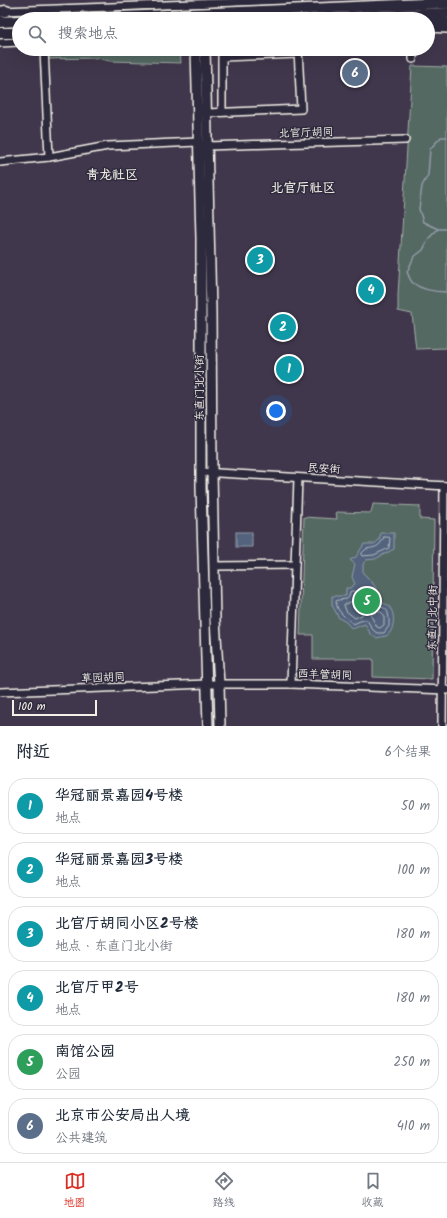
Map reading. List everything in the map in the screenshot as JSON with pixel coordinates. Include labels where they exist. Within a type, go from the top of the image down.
[{"type":"highway","points":[[429,12],[447,3]]},
{"type":"highway","points":[[435,14],[447,13]]},
{"type":"highway","points":[[435,15],[447,16]]},
{"type":"highway","points":[[435,18],[447,23]]},
{"type":"highway","points":[[2,22],[12,21]]},
{"type":"main road","name":"东直门北小街","points":[[196,56],[198,142],[205,238],[215,620],[220,726]]},
{"type":"main road","name":"东直门北小街","points":[[205,56],[207,146],[201,472],[208,726]]},
{"type":"street","points":[[2,11],[189,2],[299,0]]},
{"type":"street","points":[[316,12],[317,0]]},
{"type":"street","points":[[189,2],[191,12]]},
{"type":"street","points":[[198,2],[200,12]]},
{"type":"street","points":[[217,2],[218,12]]},
{"type":"street","points":[[148,5],[148,12]]},
{"type":"street","points":[[435,28],[447,29]]},
{"type":"street","points":[[0,43],[12,42]]},
{"type":"street","points":[[44,56],[49,157]]},
{"type":"street","points":[[222,112],[222,57],[237,56]]},
{"type":"street","points":[[207,113],[301,109],[298,56]]},
{"type":"street","name":"北官厅胡同","points":[[207,146],[405,140]]},
{"type":"street","points":[[0,162],[49,157],[108,146],[198,142]]},
{"type":"street","name":"民安街","points":[[201,472],[446,486]]},
{"type":"street","points":[[291,684],[298,478]]},
{"type":"street","name":"东直门北中街","points":[[442,726],[444,690],[446,486]]},
{"type":"street","points":[[214,566],[295,566]]},
{"type":"street","name":"西羊管胡同","points":[[207,684],[291,684],[444,690]]},
{"type":"street","name":"草园胡同","points":[[0,692],[207,684]]},
{"type":"green space","points":[[48,56],[180,56],[181,63],[110,61],[97,58],[48,59]]},
{"type":"green space","points":[[412,66],[447,67],[447,348],[416,349],[412,314],[398,311]]},
{"type":"green space","points":[[373,504],[420,506],[420,519],[434,520],[432,679],[373,677],[373,659],[313,659],[313,635],[300,635],[304,517],[337,519],[336,512],[371,513]]},
{"type":"water","points":[[236,532],[252,532],[252,547],[236,547]]},
{"type":"water","points":[[381,533],[394,533],[394,549],[375,559],[366,560],[363,564],[363,573],[372,582],[377,590],[375,593],[369,594],[363,590],[359,593],[363,601],[369,605],[382,603],[387,604],[392,612],[393,623],[390,633],[386,636],[376,638],[370,633],[365,624],[352,629],[346,622],[339,618],[332,605],[332,596],[346,596],[346,588],[350,588],[355,584],[352,577],[355,564],[350,560],[356,557],[364,544],[374,544],[379,540]]},
{"type":"waterway","points":[[447,137],[441,137],[430,149],[428,175],[422,186],[419,209],[423,222],[438,229],[447,229]]},
{"type":"waterway","points":[[438,229],[429,238],[423,250],[414,257],[407,272],[413,283],[429,290],[447,292]]},
{"type":"place","name":"北京市公安局出人境","points":[[355,73]]},
{"type":"place","name":"北官厅胡同小区2号楼","points":[[260,260]]},
{"type":"place","name":"北官厅甲2号","points":[[371,290]]},
{"type":"place","name":"华冠丽景嘉园3号楼","points":[[283,327]]},
{"type":"place","name":"华冠丽景嘉园4号楼","points":[[289,369]]},
{"type":"place","name":"南馆公园","points":[[367,601]]},
{"type":"district","name":"青龙社区","points":[[112,174]]},
{"type":"district","name":"北官厅社区","points":[[303,187]]}]
